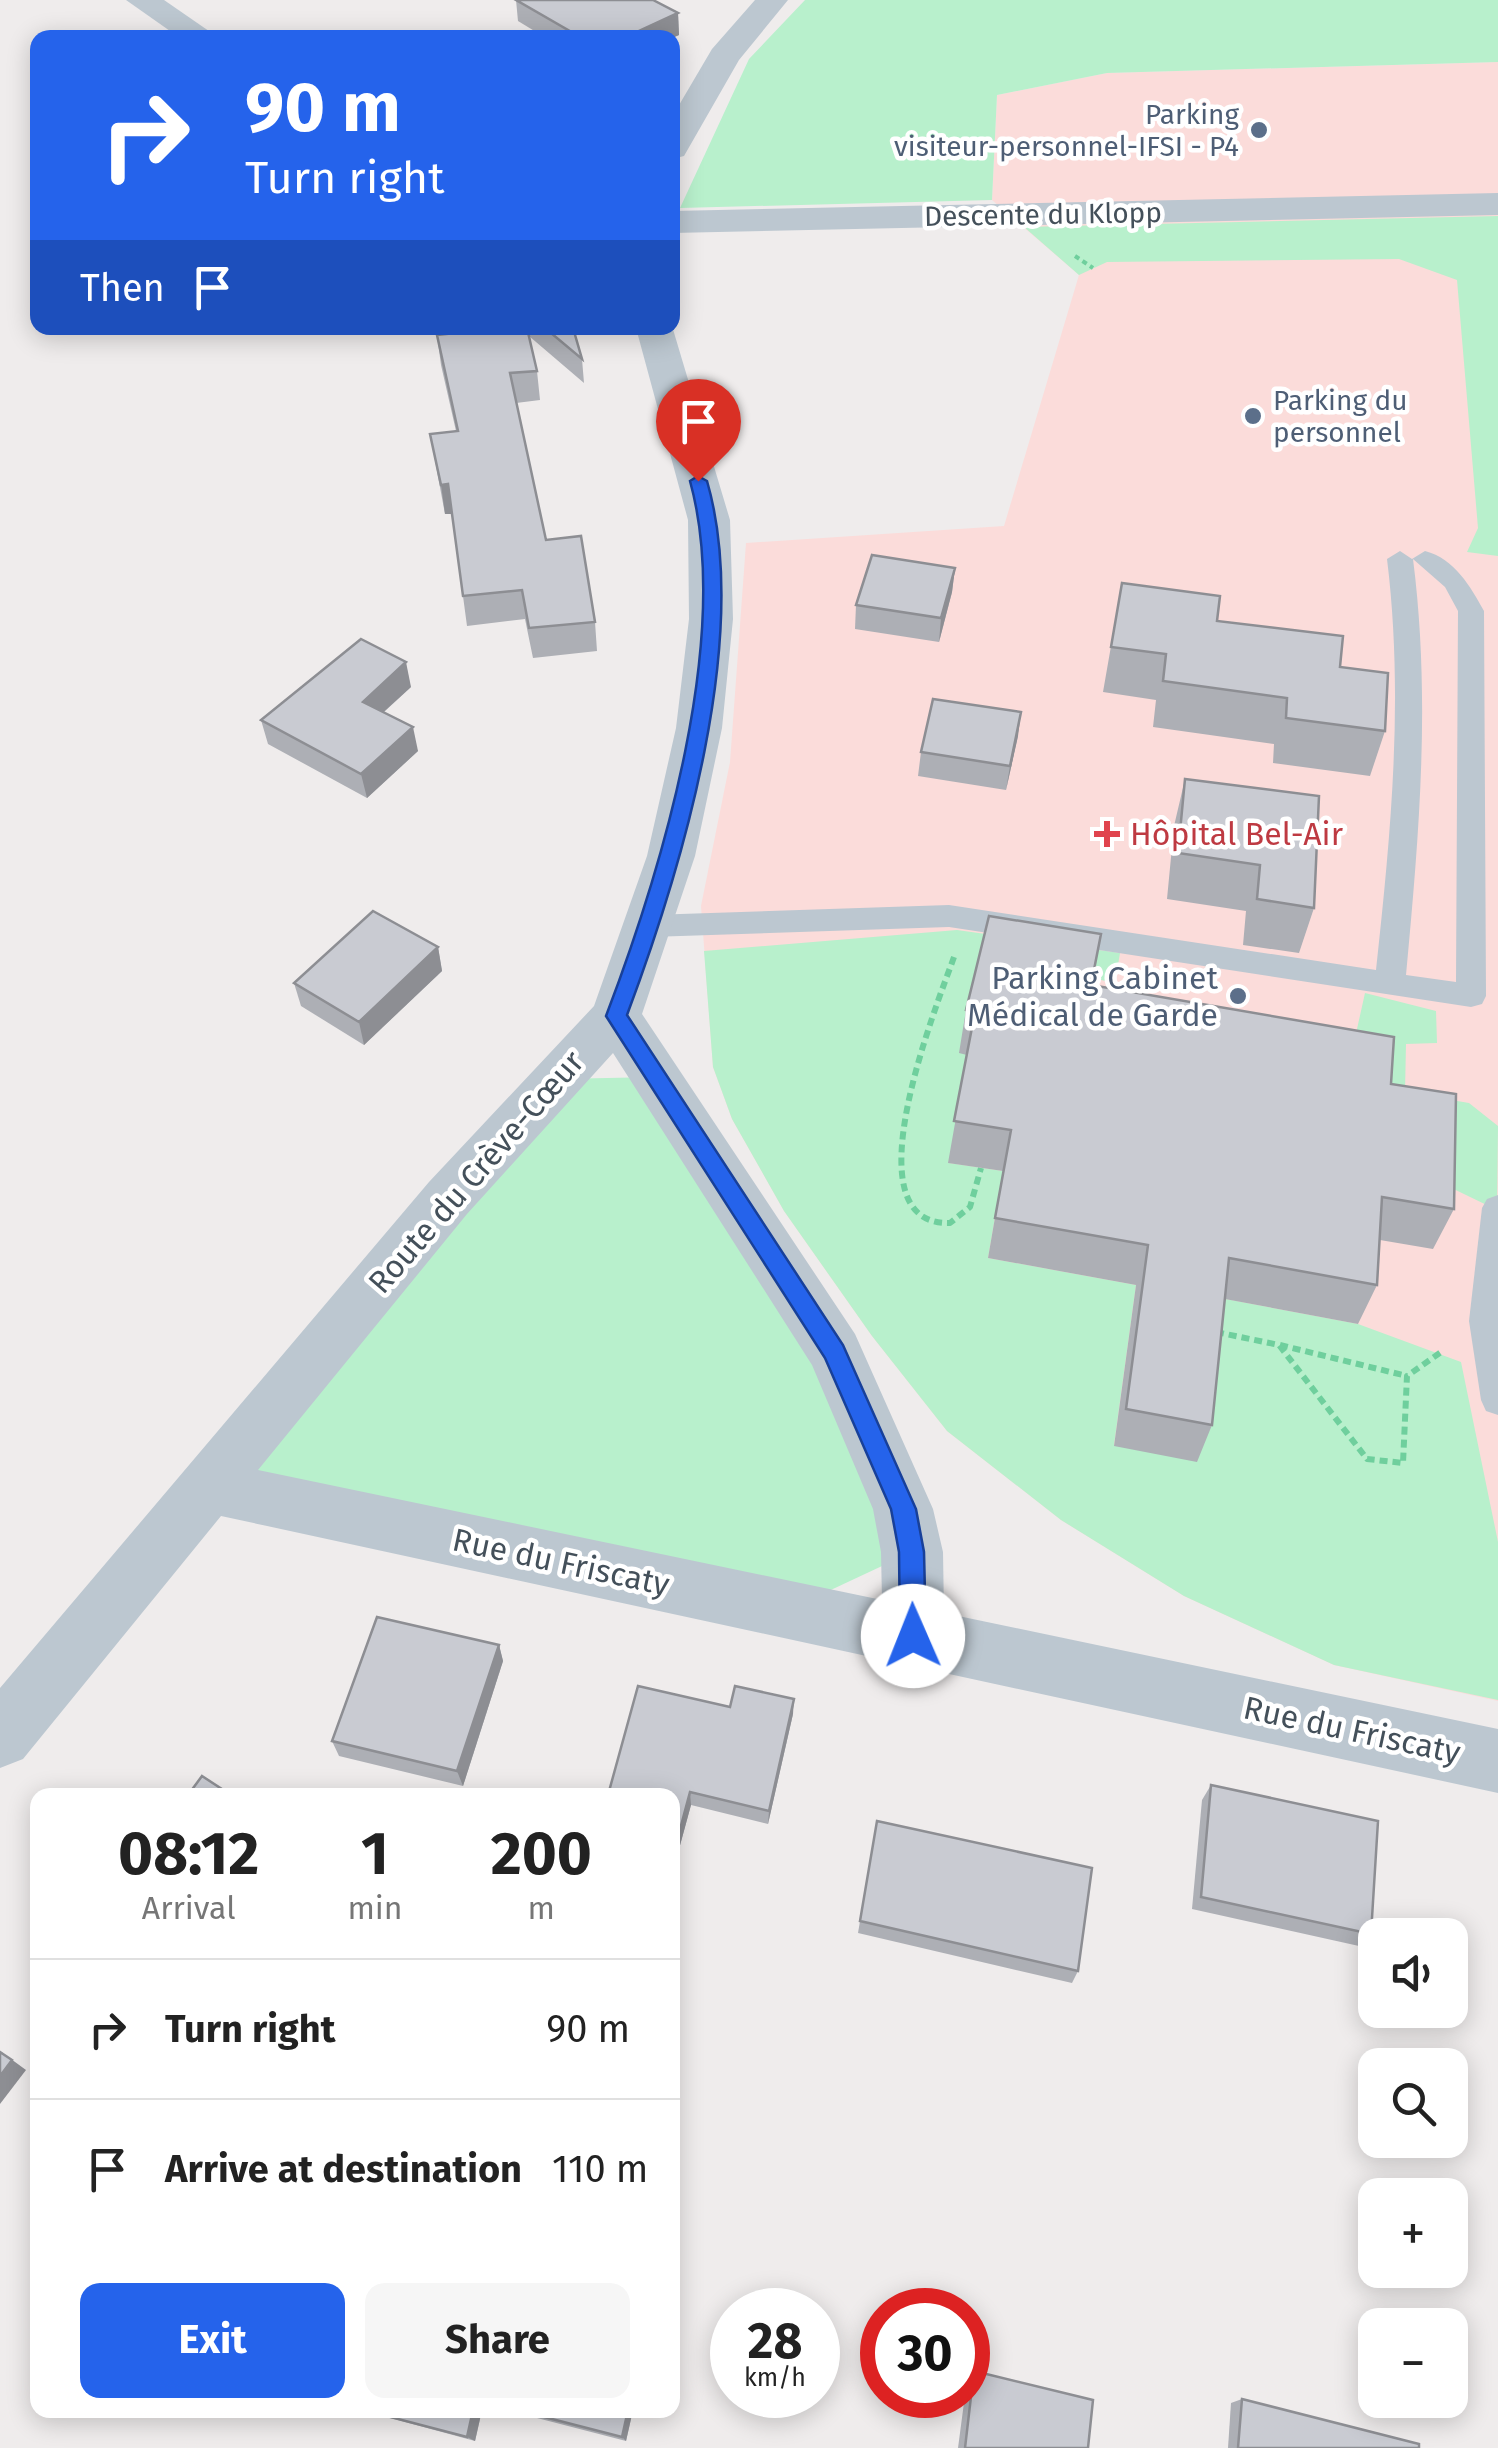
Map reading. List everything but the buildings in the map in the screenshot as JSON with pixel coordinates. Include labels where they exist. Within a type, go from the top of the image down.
[{"type":"street","points":[[142,0],[190,30]]},
{"type":"street","points":[[680,135],[724,56],[772,0]]},
{"type":"street","name":"Descente du Klopp","points":[[680,222],[1498,204]]},
{"type":"street","name":"Route du Crève-Cœur","points":[[0,1737],[448,1198],[616,1016],[671,856],[699,728],[711,619],[709,520],[656,335]]},
{"type":"street","points":[[616,1016],[835,1352],[903,1509],[912,1552],[913,1636]]},
{"type":"street","name":"Rue du Friscaty","points":[[210,1487],[1498,1761]]},
{"type":"lane","points":[[650,926],[966,918],[1485,998],[1472,612],[1455,582],[1412,559],[1409,781],[1390,982]]},
{"type":"lane","points":[[1498,1208],[1486,1321],[1498,1400]]},
{"type":"path","points":[[966,918],[929,1032],[903,1132],[901,1189],[913,1212],[928,1222],[951,1224],[965,1214],[975,1198],[980,1168]]},
{"type":"path","points":[[1211,1330],[1407,1376],[1486,1321]]},
{"type":"path","points":[[1279,1345],[1367,1460],[1403,1463],[1407,1376]]},
{"type":"shaded area","name":"Hôpital Bel-Air","points":[[1498,62],[1498,1701],[1334,1665],[1184,1596],[1061,1520],[947,1431],[872,1336],[784,1211],[732,1119],[713,1067],[701,906],[730,762],[746,543],[1004,526],[1079,275],[992,200],[997,95],[1107,73]]},
{"type":"green space","points":[[805,0],[1498,0],[1498,62],[1107,73],[997,95],[992,200],[680,208],[749,59]]},
{"type":"green space","points":[[1498,216],[1498,556],[1467,552],[1478,528],[1457,280],[1399,259],[1107,262],[1079,275],[1024,227]]},
{"type":"green space","points":[[957,930],[1120,953],[1115,983],[1092,978],[1009,1062],[949,1163],[1003,1171],[988,1258],[1136,1285],[1114,1445],[1197,1461],[1215,1297],[1358,1324],[1461,1362],[1498,1542],[1498,1700],[1334,1665],[1184,1596],[1061,1520],[947,1431],[872,1336],[784,1211],[732,1119],[713,1067],[704,951]]},
{"type":"green space","points":[[1365,993],[1436,1011],[1437,1043],[1406,1044],[1405,1092],[1469,1103],[1498,1126],[1497,1210],[1435,1180],[1355,1038]]},
{"type":"green space","points":[[656,1077],[835,1352],[912,1552],[788,1610],[210,1487],[558,1079]]},
{"type":"place","name":"Parking visiteur-personnel-IFSI - P4","points":[[1259,130]]},
{"type":"place","name":"Parking du personnel","points":[[1253,416]]},
{"type":"place","name":"Hôpital Bel-Air","points":[[1107,834]]},
{"type":"place","name":"Parking Cabinet Médical de Garde","points":[[1238,996]]},
{"type":"route","points":[[698,481],[709,520],[711,619],[699,728],[671,856],[616,1016],[835,1352],[903,1509],[912,1552],[913,1636]]}]
